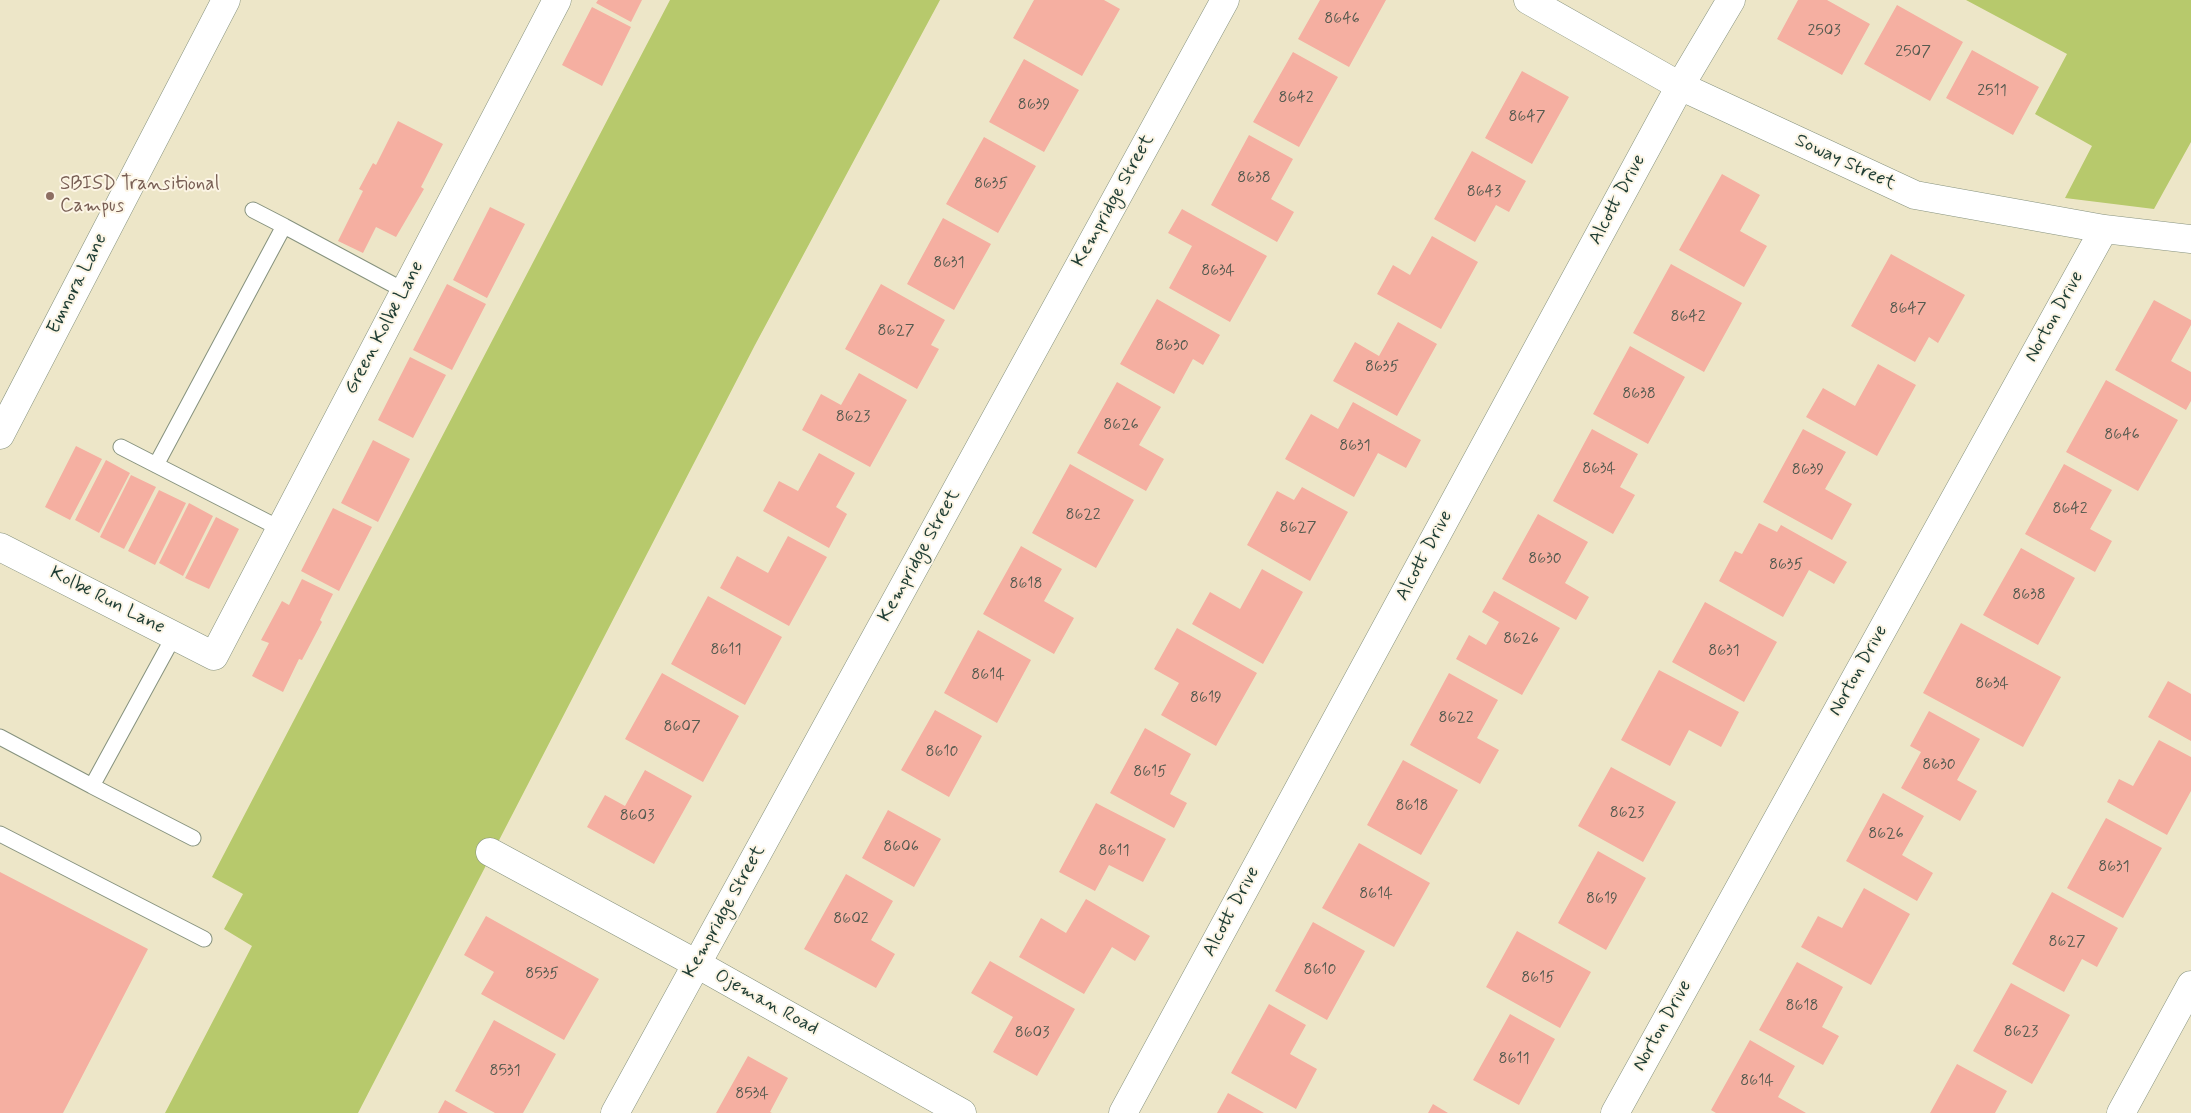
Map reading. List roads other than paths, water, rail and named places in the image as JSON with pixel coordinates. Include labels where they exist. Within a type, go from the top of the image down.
[{"type":"street","name":"Emnora Lane","points":[[0,435],[226,0]]},
{"type":"street","name":"Green Kolbe Lane","points":[[214,656],[557,0]]},
{"type":"street","name":"Kempridge Street","points":[[615,1113],[1225,0]]},
{"type":"street","name":"Soway Street","points":[[1528,0],[1680,86],[1915,195],[2104,229],[2191,239]]},
{"type":"street","name":"Alcott Drive","points":[[1123,1113],[1680,86],[1731,0]]},
{"type":"street","name":"Norton Drive","points":[[1615,1113],[2104,229]]},
{"type":"street","name":"Kolbe Run Lane","points":[[0,546],[214,656]]},
{"type":"street","name":"Ojeman Road","points":[[490,852],[697,964],[962,1113]]},
{"type":"street","points":[[2121,1113],[2191,985]]},
{"type":"lane","points":[[253,210],[405,290]]},
{"type":"lane","points":[[156,465],[284,226]]},
{"type":"lane","points":[[121,447],[280,529]]},
{"type":"lane","points":[[92,786],[174,636]]},
{"type":"lane","points":[[0,737],[193,838]]},
{"type":"lane","points":[[0,834],[204,939]]},
{"type":"place","name":"SBISD Transitional Campus","points":[[50,196]]}]
